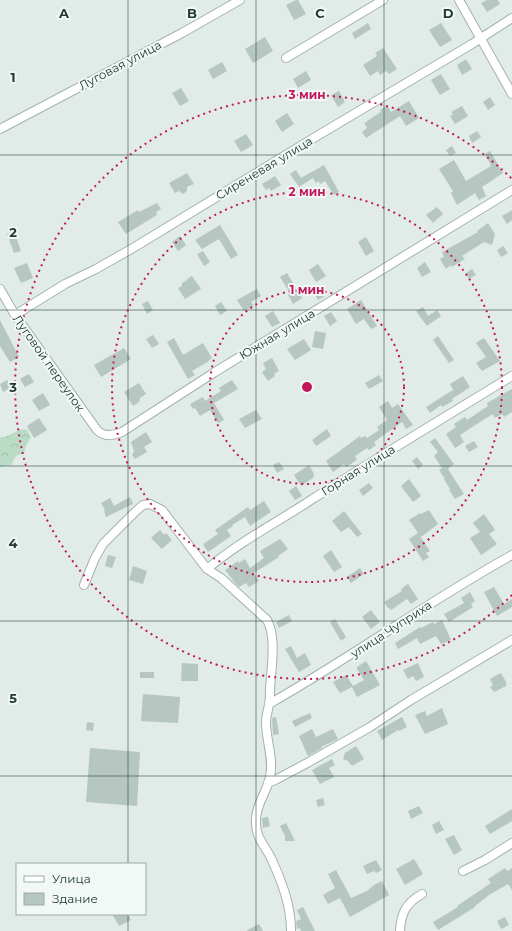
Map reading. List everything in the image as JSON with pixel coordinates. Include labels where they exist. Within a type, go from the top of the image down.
[{"type":"street","name":"Луговая улица","points":[[0,129],[182,33],[240,0]]},
{"type":"street","points":[[286,58],[383,0]]},
{"type":"street","points":[[459,0],[482,38],[512,94]]},
{"type":"street","name":"Сиреневая улица","points":[[15,315],[73,279],[96,269],[482,38],[512,18]]},
{"type":"street","name":"Южная улица","points":[[102,434],[113,435],[122,432],[215,372],[512,190]]},
{"type":"street","name":"Луговой переулок","points":[[0,289],[15,315],[97,430],[102,434]]},
{"type":"street","name":"Горная улица","points":[[207,569],[219,559],[258,533],[512,376]]},
{"type":"street","points":[[84,585],[95,558],[103,544],[136,511],[146,504],[153,505],[162,510],[207,569],[221,578],[270,624],[272,652],[269,704],[266,721],[272,763],[268,783],[256,812],[256,826],[259,839],[270,857],[285,892],[290,914],[291,931]]},
{"type":"street","name":"улица Чуприха","points":[[269,704],[349,656],[450,591],[512,555]]},
{"type":"street","points":[[268,783],[309,762],[370,727],[411,700],[512,640]]},
{"type":"street","points":[[463,871],[485,860],[512,843]]},
{"type":"street","points":[[400,931],[406,906],[412,899],[422,894]]},
{"type":"green space","points":[[22,429],[27,430],[31,437],[24,453],[16,456],[11,465],[0,467],[0,438]]},
{"type":"building","points":[[298,0],[306,14],[294,20],[286,5]]},
{"type":"building","points":[[487,0],[498,0],[500,4],[487,12],[481,3]]},
{"type":"building","points":[[368,23],[371,29],[355,39],[352,33]]},
{"type":"building","points":[[441,23],[452,40],[440,47],[429,30]]},
{"type":"building","points":[[265,37],[273,51],[253,63],[245,49]]},
{"type":"building","points":[[383,48],[397,69],[389,74],[386,71],[380,75],[378,71],[370,76],[363,65],[377,56],[375,53]]},
{"type":"building","points":[[466,59],[472,69],[462,75],[457,65]]},
{"type":"building","points":[[222,62],[227,71],[213,79],[208,70]]},
{"type":"building","points":[[306,71],[311,80],[298,88],[293,79]]},
{"type":"building","points":[[441,74],[450,89],[440,95],[431,80]]},
{"type":"building","points":[[181,88],[189,101],[180,106],[172,93]]},
{"type":"building","points":[[339,91],[345,102],[338,107],[331,95]]},
{"type":"building","points":[[490,97],[495,105],[488,110],[483,102]]},
{"type":"building","points":[[409,101],[419,118],[406,126],[400,116],[366,138],[362,132],[367,128],[364,123],[381,112],[380,110],[387,105],[391,112]]},
{"type":"building","points":[[462,106],[468,116],[455,124],[450,116],[453,114],[451,112]]},
{"type":"building","points":[[287,113],[294,124],[282,132],[275,121]]},
{"type":"building","points":[[477,131],[481,137],[472,143],[469,136]]},
{"type":"building","points":[[246,134],[253,145],[241,152],[234,141]]},
{"type":"building","points":[[452,146],[456,153],[450,156],[446,150]]},
{"type":"building","points":[[490,151],[503,173],[482,187],[486,196],[479,200],[475,193],[457,205],[451,193],[453,191],[439,169],[454,160],[466,181],[491,166],[485,154]]},
{"type":"building","points":[[324,165],[339,192],[334,195],[325,181],[320,184],[319,181],[316,183],[313,178],[299,187],[290,174],[296,170],[301,178]]},
{"type":"building","points":[[187,173],[194,184],[187,187],[187,191],[183,194],[179,191],[175,193],[169,183]]},
{"type":"building","points":[[275,176],[281,185],[271,191],[269,188],[266,190],[262,184]]},
{"type":"building","points":[[157,203],[161,209],[156,212],[157,215],[126,234],[118,222],[138,210],[139,212]]},
{"type":"building","points":[[437,207],[443,214],[433,223],[426,215]]},
{"type":"building","points":[[512,210],[512,220],[507,224],[502,216]]},
{"type":"building","points":[[488,223],[495,234],[492,245],[484,242],[462,256],[465,259],[452,267],[451,265],[446,269],[440,259],[444,257],[442,252],[478,232],[477,231]]},
{"type":"building","points":[[220,225],[238,255],[231,259],[219,239],[202,249],[195,240]]},
{"type":"building","points":[[14,231],[21,251],[14,253],[7,234]]},
{"type":"building","points":[[180,236],[186,245],[178,251],[172,242]]},
{"type":"building","points":[[366,237],[374,251],[366,256],[358,242]]},
{"type":"building","points":[[503,246],[508,253],[501,257],[497,250]]},
{"type":"building","points":[[203,251],[210,262],[204,266],[197,254]]},
{"type":"building","points":[[425,262],[431,272],[422,277],[417,268]]},
{"type":"building","points":[[27,263],[33,278],[21,283],[14,268]]},
{"type":"building","points":[[318,264],[326,276],[316,282],[309,270]]},
{"type":"building","points":[[472,269],[476,275],[469,279],[466,273]]},
{"type":"building","points":[[287,273],[302,298],[293,304],[288,295],[290,293],[280,277]]},
{"type":"building","points":[[192,276],[201,289],[185,299],[178,288]]},
{"type":"building","points":[[257,289],[261,296],[251,302],[254,306],[244,311],[237,300]]},
{"type":"building","points":[[320,290],[325,296],[318,300],[315,295]]},
{"type":"building","points":[[361,300],[377,326],[371,329],[364,319],[356,324],[347,309]]},
{"type":"building","points":[[148,301],[153,310],[147,314],[142,304]]},
{"type":"building","points":[[221,302],[227,311],[220,315],[215,306]]},
{"type":"building","points":[[423,307],[428,316],[437,310],[441,316],[427,326],[416,311]]},
{"type":"building","points":[[273,311],[280,323],[272,327],[265,316]]},
{"type":"building","points":[[331,312],[337,321],[330,326],[324,316]]},
{"type":"building","points":[[0,320],[19,357],[10,362],[0,346]]},
{"type":"building","points":[[315,331],[326,333],[323,349],[312,347]]},
{"type":"building","points":[[153,335],[159,344],[152,348],[146,339]]},
{"type":"building","points":[[438,336],[454,360],[449,363],[433,340]]},
{"type":"building","points":[[174,338],[183,355],[203,343],[212,358],[192,371],[195,375],[188,379],[167,342]]},
{"type":"building","points":[[484,338],[500,361],[482,371],[476,363],[486,357],[476,343]]},
{"type":"building","points":[[304,339],[311,350],[295,360],[287,349]]},
{"type":"building","points":[[124,348],[131,359],[101,377],[94,365]]},
{"type":"building","points":[[272,358],[279,371],[268,381],[262,372],[266,369],[263,363]]},
{"type":"building","points":[[29,374],[34,382],[25,387],[20,379]]},
{"type":"building","points":[[379,375],[383,381],[369,389],[365,383]]},
{"type":"building","points":[[463,376],[470,387],[452,399],[453,401],[442,407],[441,405],[430,413],[426,407],[453,390],[450,384]]},
{"type":"building","points":[[7,380],[11,388],[3,392],[0,384]]},
{"type":"building","points":[[232,380],[238,389],[214,403],[224,420],[218,423],[210,410],[200,416],[195,408],[193,409],[190,404],[203,397],[205,401],[221,391],[219,388]]},
{"type":"building","points":[[139,383],[146,394],[133,406],[124,392]]},
{"type":"building","points":[[512,389],[512,412],[504,417],[502,414],[495,418],[493,414],[480,422],[460,435],[464,442],[455,448],[446,434],[456,427],[454,424],[465,417],[467,420],[488,406],[487,403]]},
{"type":"building","points":[[43,393],[50,405],[39,411],[32,400]]},
{"type":"building","points":[[388,401],[392,408],[398,404],[413,425],[406,429],[402,422],[374,442],[376,445],[369,450],[367,448],[355,456],[357,460],[346,467],[344,464],[333,472],[326,461],[360,436],[361,438],[365,436],[367,438],[379,430],[377,427],[387,420],[379,407]]},
{"type":"building","points":[[256,410],[262,419],[245,428],[239,419]]},
{"type":"building","points":[[39,418],[47,430],[34,438],[27,426]]},
{"type":"building","points":[[327,429],[331,436],[316,446],[312,440]]},
{"type":"building","points":[[146,432],[152,442],[144,447],[147,452],[135,459],[132,455],[134,451],[131,442]]},
{"type":"building","points":[[435,438],[454,464],[448,469],[464,494],[455,499],[439,470],[442,468],[434,456],[438,452],[430,442]]},
{"type":"building","points":[[474,441],[478,447],[469,452],[465,446]]},
{"type":"building","points":[[417,457],[423,465],[418,469],[412,461]]},
{"type":"building","points":[[279,462],[284,469],[277,473],[273,465]]},
{"type":"building","points":[[309,465],[314,477],[301,486],[294,475]]},
{"type":"building","points":[[409,479],[421,496],[413,502],[401,486]]},
{"type":"building","points":[[369,483],[373,488],[363,496],[359,490]]},
{"type":"building","points":[[296,486],[302,496],[295,500],[289,491]]},
{"type":"building","points":[[130,497],[133,504],[106,517],[105,510],[101,503],[110,498],[114,506]]},
{"type":"building","points":[[264,501],[271,512],[250,526],[245,517],[232,525],[233,526],[227,530],[231,536],[208,552],[203,544],[218,534],[215,530],[248,507],[250,510]]},
{"type":"building","points":[[429,510],[438,524],[421,537],[409,520],[420,513],[421,514]]},
{"type":"building","points":[[344,511],[362,534],[357,537],[349,527],[341,532],[332,521]]},
{"type":"building","points":[[484,514],[495,530],[489,534],[497,544],[481,555],[470,538],[480,532],[473,523]]},
{"type":"building","points":[[160,530],[164,535],[166,533],[172,540],[162,549],[151,538]]},
{"type":"building","points":[[418,533],[430,551],[426,553],[429,557],[423,561],[409,539]]},
{"type":"building","points":[[280,539],[288,549],[278,556],[279,557],[254,573],[259,581],[249,587],[246,583],[239,587],[225,570],[238,561],[239,563],[245,559],[250,568],[264,558],[260,551]]},
{"type":"building","points":[[331,550],[342,567],[334,572],[323,556]]},
{"type":"building","points":[[108,555],[116,557],[112,568],[105,566]]},
{"type":"building","points":[[133,566],[147,571],[143,584],[129,580]]},
{"type":"building","points":[[360,568],[364,574],[351,583],[347,577]]},
{"type":"building","points":[[408,584],[418,599],[411,604],[407,599],[391,610],[388,608],[384,602],[402,591],[401,589]]},
{"type":"building","points":[[494,587],[504,604],[512,599],[512,607],[497,616],[484,592]]},
{"type":"building","points":[[470,592],[475,601],[471,604],[473,607],[449,622],[444,614],[464,603],[461,598]]},
{"type":"building","points":[[371,610],[380,622],[371,629],[362,617]]},
{"type":"building","points":[[289,615],[292,621],[279,628],[276,622]]},
{"type":"building","points":[[335,619],[346,637],[341,641],[330,622]]},
{"type":"building","points":[[442,620],[451,640],[441,644],[436,636],[420,644],[417,638],[398,649],[395,643],[420,627],[421,628],[433,622],[434,624]]},
{"type":"building","points":[[291,646],[297,658],[305,653],[311,665],[299,672],[285,649]]},
{"type":"building","points":[[366,661],[380,685],[357,697],[352,687],[340,693],[333,682],[346,675],[353,686],[364,680],[357,667]]},
{"type":"building","points":[[182,663],[198,664],[198,681],[181,681]]},
{"type":"building","points":[[418,663],[424,677],[416,681],[413,676],[408,679],[403,670]]},
{"type":"building","points":[[140,672],[154,672],[154,678],[140,678]]},
{"type":"building","points":[[501,673],[506,682],[506,686],[494,692],[490,687],[493,685],[490,679]]},
{"type":"building","points":[[143,694],[180,697],[178,723],[141,721]]},
{"type":"building","points":[[442,708],[448,724],[425,734],[415,715],[425,711],[427,716]]},
{"type":"building","points":[[310,713],[312,718],[295,727],[292,721]]},
{"type":"building","points":[[276,717],[279,734],[273,735],[272,718]]},
{"type":"building","points":[[402,717],[407,727],[399,731],[398,730],[382,740],[377,731]]},
{"type":"building","points":[[87,722],[94,723],[93,731],[86,730]]},
{"type":"building","points":[[312,729],[316,737],[333,729],[338,739],[321,747],[322,748],[308,756],[299,736]]},
{"type":"building","points":[[356,746],[364,759],[352,766],[348,761],[343,759],[345,753]]},
{"type":"building","points":[[90,748],[140,752],[137,806],[86,802]]},
{"type":"building","points":[[332,759],[335,765],[329,768],[334,777],[320,784],[312,770]]},
{"type":"building","points":[[323,798],[325,805],[318,807],[316,800]]},
{"type":"building","points":[[419,806],[423,813],[411,819],[408,811]]},
{"type":"building","points":[[512,809],[512,821],[490,834],[485,826]]},
{"type":"building","points":[[268,817],[270,826],[263,828],[262,818]]},
{"type":"building","points":[[439,821],[444,830],[436,834],[432,825]]},
{"type":"building","points":[[286,823],[295,841],[285,841],[285,836],[280,826]]},
{"type":"building","points":[[454,835],[462,850],[454,855],[445,839]]},
{"type":"building","points":[[414,859],[423,874],[405,885],[396,869]]},
{"type":"building","points":[[376,860],[382,870],[376,873],[374,871],[367,874],[363,866]]},
{"type":"building","points":[[505,868],[507,871],[512,868],[512,890],[508,884],[489,895],[475,907],[438,930],[433,922],[458,907],[457,906],[491,883],[488,879]]},
{"type":"building","points":[[336,870],[351,898],[367,891],[382,881],[389,895],[350,917],[340,898],[328,904],[323,895],[335,888],[328,874]]},
{"type":"building","points":[[303,907],[315,931],[301,931],[300,928],[297,929],[296,921],[301,919],[297,910]]},
{"type":"building","points":[[113,915],[128,915],[131,920],[119,926]]},
{"type":"building","points":[[505,917],[509,925],[501,929],[497,921]]},
{"type":"building","points":[[259,924],[263,931],[246,931]]}]
